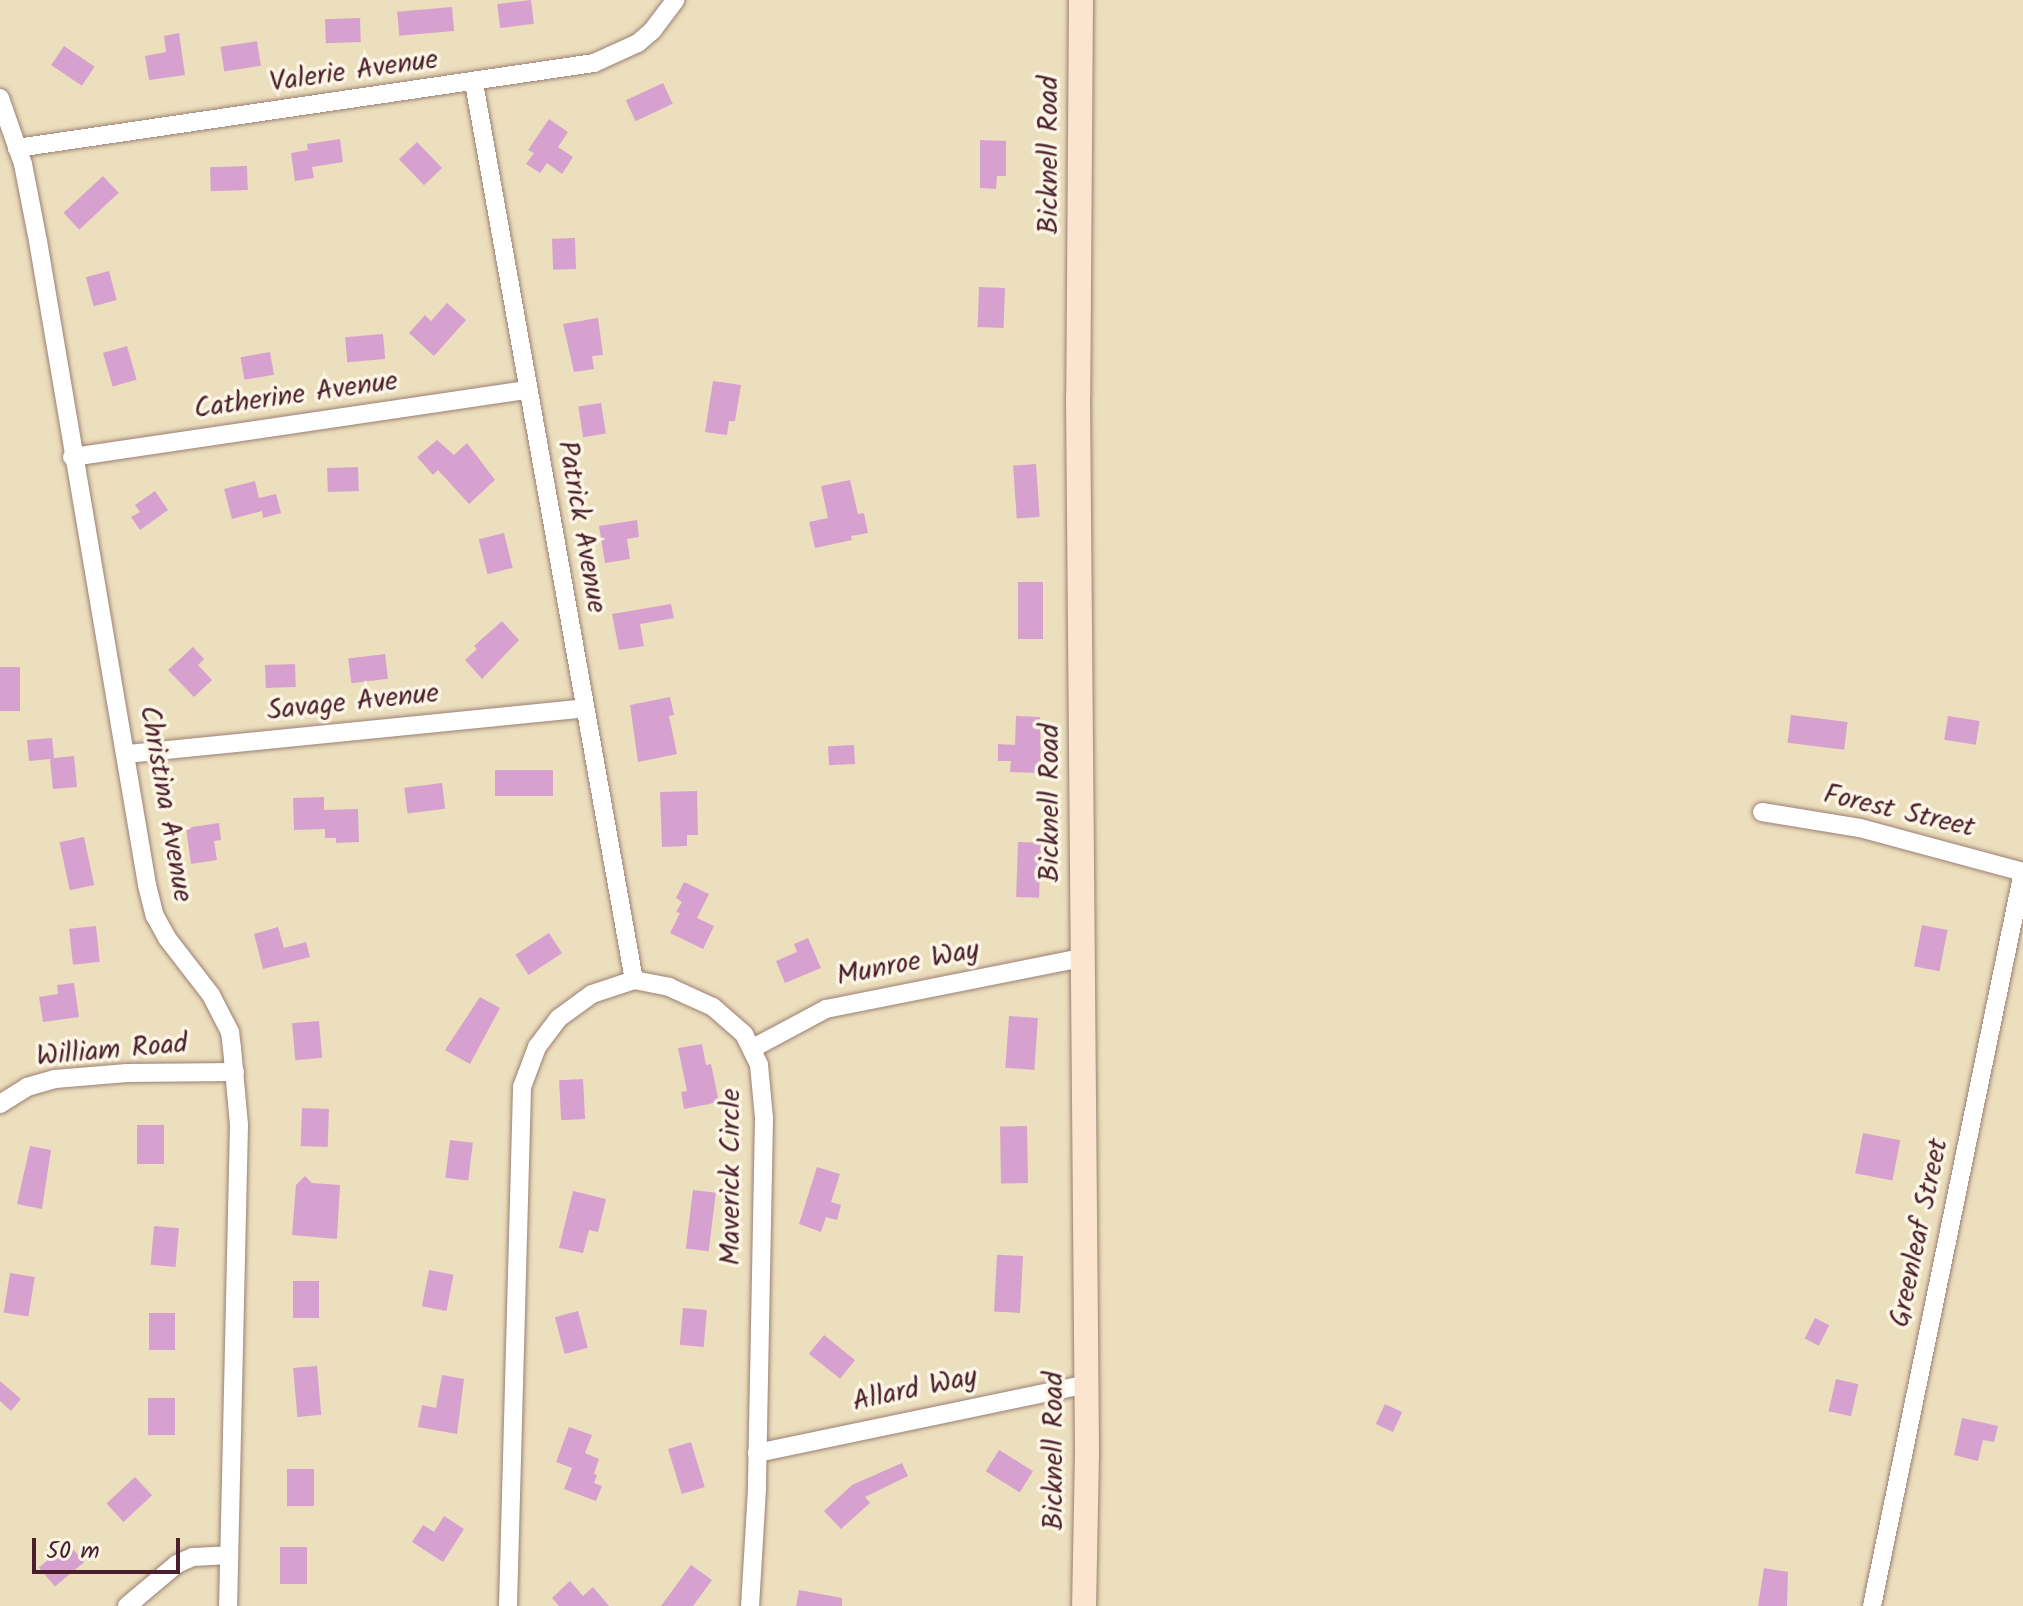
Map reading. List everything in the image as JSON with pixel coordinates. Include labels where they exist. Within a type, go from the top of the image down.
[{"type":"street","name":"Valerie Avenue","points":[[17,148],[567,69],[612,56],[652,31],[675,0]]},
{"type":"street","name":"Bicknell Road","points":[[1081,0],[1078,397],[1086,1384],[1084,1606]]},
{"type":"street","name":"Patrick Avenue","points":[[474,83],[634,980]]},
{"type":"street","name":"Christina Avenue","points":[[0,98],[17,148],[36,230],[72,457],[155,916],[222,1015],[230,1032],[239,1125],[228,1606]]},
{"type":"street","name":"Catherine Avenue","points":[[72,457],[528,390]]},
{"type":"street","name":"Savage Avenue","points":[[127,754],[584,708]]},
{"type":"street","name":"Forest Street","points":[[1762,812],[1860,828],[2023,872]]},
{"type":"street","name":"Greenleaf Street","points":[[1872,1606],[2023,872]]},
{"type":"street","name":"Munroe Way","points":[[753,1048],[826,1009],[1082,958]]},
{"type":"street","name":"Maverick Circle","points":[[634,980],[652,981],[694,996],[744,1034],[759,1065],[764,1118],[757,1453],[750,1606]]},
{"type":"street","points":[[508,1606],[522,1087],[537,1047],[559,1018],[592,994],[634,980]]},
{"type":"street","name":"William Road","points":[[0,1104],[27,1087],[55,1079],[127,1073],[235,1072]]},
{"type":"street","name":"Allard Way","points":[[757,1453],[1086,1384]]},
{"type":"street","points":[[127,1606],[177,1564],[193,1557],[229,1555]]},
{"type":"building","points":[[531,0],[534,24],[500,28],[497,4]]},
{"type":"building","points":[[452,7],[454,31],[399,36],[397,12]]},
{"type":"building","points":[[360,18],[361,42],[326,43],[325,19]]},
{"type":"building","points":[[179,33],[185,75],[149,80],[145,56],[166,52],[164,36]]},
{"type":"building","points":[[257,41],[261,66],[224,71],[220,47]]},
{"type":"building","points":[[64,46],[95,67],[82,86],[51,65]]},
{"type":"building","points":[[663,83],[673,104],[636,121],[626,100]]},
{"type":"building","points":[[549,119],[568,132],[558,147],[573,157],[562,174],[547,163],[540,173],[526,164],[534,153],[528,150]]},
{"type":"building","points":[[340,139],[343,162],[312,167],[314,178],[295,181],[291,153],[308,150],[307,144]]},
{"type":"building","points":[[980,140],[1006,141],[1006,176],[997,176],[996,189],[980,188]]},
{"type":"building","points":[[417,142],[442,168],[424,185],[399,159]]},
{"type":"building","points":[[247,166],[248,190],[211,191],[210,167]]},
{"type":"building","points":[[103,176],[119,193],[79,230],[64,213]]},
{"type":"building","points":[[575,238],[576,269],[553,270],[552,239]]},
{"type":"building","points":[[109,271],[117,300],[94,306],[86,277]]},
{"type":"building","points":[[979,287],[1005,288],[1004,328],[978,327]]},
{"type":"building","points":[[447,303],[466,320],[434,356],[409,333],[425,315],[431,321]]},
{"type":"building","points":[[598,318],[603,355],[592,356],[594,369],[574,372],[563,324]]},
{"type":"building","points":[[383,334],[385,359],[347,362],[345,337]]},
{"type":"building","points":[[127,346],[137,380],[113,387],[103,353]]},
{"type":"building","points":[[270,352],[274,375],[244,380],[240,357]]},
{"type":"building","points":[[713,381],[741,385],[735,421],[729,421],[727,435],[705,432]]},
{"type":"building","points":[[601,403],[606,434],[583,437],[578,407]]},
{"type":"building","points":[[437,440],[454,455],[467,443],[495,480],[469,504],[438,470],[433,475],[417,457]]},
{"type":"building","points":[[1036,464],[1040,517],[1017,518],[1013,466]]},
{"type":"building","points":[[358,467],[359,491],[328,492],[327,468]]},
{"type":"building","points":[[850,480],[858,514],[864,513],[868,533],[815,548],[809,522],[828,518],[821,486]]},
{"type":"building","points":[[255,481],[259,498],[276,494],[281,513],[263,518],[262,511],[232,519],[224,489]]},
{"type":"building","points":[[155,491],[168,510],[140,530],[131,517],[140,512],[135,505]]},
{"type":"building","points":[[637,520],[639,537],[627,539],[630,559],[605,563],[599,526]]},
{"type":"building","points":[[504,533],[513,568],[487,574],[479,539]]},
{"type":"building","points":[[1018,582],[1043,582],[1043,639],[1018,639]]},
{"type":"building","points":[[671,604],[674,618],[640,624],[644,646],[619,650],[612,614]]},
{"type":"building","points":[[502,621],[519,640],[482,679],[465,660],[477,649],[474,646]]},
{"type":"building","points":[[193,647],[204,659],[198,665],[212,680],[194,697],[168,670]]},
{"type":"building","points":[[385,654],[388,679],[351,683],[348,659]]},
{"type":"building","points":[[295,664],[296,687],[266,688],[265,665]]},
{"type":"building","points":[[0,667],[20,667],[20,711],[0,711]]},
{"type":"building","points":[[670,697],[674,715],[669,716],[677,754],[638,762],[630,705]]},
{"type":"building","points":[[1791,715],[1848,722],[1844,750],[1788,743]]},
{"type":"building","points":[[1016,716],[1040,717],[1041,773],[1010,772],[1011,761],[998,761],[998,744],[1015,745]]},
{"type":"building","points":[[1948,716],[1980,721],[1976,745],[1944,740]]},
{"type":"building","points":[[52,738],[54,758],[74,756],[77,787],[53,789],[50,759],[29,761],[27,740]]},
{"type":"building","points":[[854,745],[855,764],[829,765],[828,746]]},
{"type":"building","points":[[495,770],[553,770],[553,796],[495,796]]},
{"type":"building","points":[[442,783],[445,809],[407,813],[404,788]]},
{"type":"building","points":[[697,791],[698,835],[687,835],[687,846],[662,847],[660,792]]},
{"type":"building","points":[[324,797],[324,810],[358,809],[359,842],[336,843],[336,838],[325,838],[325,829],[294,830],[293,798]]},
{"type":"building","points":[[219,823],[221,840],[214,841],[217,860],[191,864],[186,828]]},
{"type":"building","points":[[84,837],[94,885],[70,890],[60,842]]},
{"type":"building","points":[[1018,842],[1041,843],[1039,898],[1016,897]]},
{"type":"building","points":[[684,882],[709,894],[697,918],[714,926],[703,949],[670,933],[680,913],[676,912],[682,902],[676,898]]},
{"type":"building","points":[[1922,925],[1948,930],[1940,971],[1914,966]]},
{"type":"building","points":[[96,926],[100,962],[73,965],[69,929]]},
{"type":"building","points":[[278,927],[284,948],[306,942],[310,957],[263,969],[254,934]]},
{"type":"building","points":[[549,933],[562,953],[529,975],[515,955]]},
{"type":"building","points":[[808,938],[821,968],[785,983],[776,961],[797,952],[794,944]]},
{"type":"building","points":[[74,983],[79,1017],[43,1022],[39,997],[58,994],[57,985]]},
{"type":"building","points":[[480,997],[500,1008],[470,1064],[445,1050]]},
{"type":"building","points":[[1009,1016],[1038,1018],[1034,1070],[1005,1068]]},
{"type":"building","points":[[319,1021],[322,1058],[295,1060],[292,1023]]},
{"type":"building","points":[[702,1044],[706,1065],[711,1064],[719,1102],[684,1109],[681,1092],[687,1091],[678,1048]]},
{"type":"building","points":[[583,1079],[585,1119],[561,1120],[559,1080]]},
{"type":"building","points":[[302,1108],[329,1109],[328,1147],[301,1146]]},
{"type":"building","points":[[137,1125],[164,1125],[164,1164],[137,1164]]},
{"type":"building","points":[[1000,1126],[1027,1126],[1028,1183],[1001,1183]]},
{"type":"building","points":[[1863,1133],[1900,1140],[1892,1180],[1855,1173]]},
{"type":"building","points":[[450,1140],[473,1143],[468,1181],[445,1178]]},
{"type":"building","points":[[30,1146],[51,1150],[42,1209],[17,1204]]},
{"type":"building","points":[[817,1167],[840,1174],[831,1202],[841,1205],[837,1220],[826,1217],[821,1232],[799,1224]]},
{"type":"building","points":[[305,1176],[312,1183],[340,1185],[337,1239],[292,1235],[296,1185]]},
{"type":"building","points":[[693,1190],[716,1193],[709,1251],[686,1249]]},
{"type":"building","points":[[573,1191],[606,1199],[598,1232],[589,1230],[583,1253],[559,1248]]},
{"type":"building","points":[[154,1226],[179,1228],[176,1267],[151,1265]]},
{"type":"building","points":[[997,1255],[1023,1256],[1020,1313],[994,1312]]},
{"type":"building","points":[[429,1270],[454,1275],[446,1311],[422,1306]]},
{"type":"building","points":[[10,1273],[35,1277],[28,1316],[4,1313]]},
{"type":"building","points":[[293,1281],[319,1281],[319,1318],[293,1318]]},
{"type":"building","points":[[683,1308],[707,1310],[704,1347],[680,1345]]},
{"type":"building","points":[[578,1311],[588,1348],[565,1354],[555,1317]]},
{"type":"building","points":[[149,1313],[175,1313],[175,1350],[149,1350]]},
{"type":"building","points":[[1815,1318],[1829,1325],[1819,1346],[1805,1338]]},
{"type":"building","points":[[824,1335],[855,1360],[840,1379],[809,1354]]},
{"type":"building","points":[[317,1366],[321,1415],[297,1417],[293,1368]]},
{"type":"building","points":[[442,1375],[464,1379],[457,1434],[418,1427],[422,1405],[436,1408]]},
{"type":"building","points":[[1836,1379],[1858,1384],[1851,1416],[1829,1411]]},
{"type":"building","points":[[0,1381],[21,1399],[11,1411],[0,1401]]},
{"type":"building","points":[[148,1398],[175,1398],[175,1435],[148,1435]]},
{"type":"building","points":[[1385,1404],[1402,1412],[1393,1432],[1376,1424]]},
{"type":"building","points":[[1962,1418],[1998,1426],[1994,1442],[1983,1440],[1978,1461],[1954,1455]]},
{"type":"building","points":[[569,1427],[592,1435],[585,1453],[599,1459],[594,1483],[602,1486],[596,1501],[564,1489],[572,1468],[556,1462]]},
{"type":"building","points":[[691,1442],[705,1487],[682,1494],[668,1449]]},
{"type":"building","points":[[999,1450],[1033,1471],[1020,1492],[986,1471]]},
{"type":"building","points":[[902,1463],[908,1476],[865,1497],[870,1503],[841,1529],[824,1511],[852,1485]]},
{"type":"building","points":[[287,1469],[314,1469],[314,1506],[287,1506]]},
{"type":"building","points":[[135,1477],[152,1495],[124,1522],[106,1504]]},
{"type":"building","points":[[444,1516],[464,1529],[443,1562],[412,1542],[423,1525],[434,1532]]},
{"type":"building","points":[[68,1543],[84,1562],[55,1587],[39,1567]]},
{"type":"building","points":[[280,1547],[307,1547],[307,1584],[280,1584]]},
{"type":"building","points":[[691,1565],[712,1580],[693,1606],[661,1606]]},
{"type":"building","points":[[1764,1568],[1788,1572],[1787,1606],[1758,1606]]},
{"type":"building","points":[[570,1581],[583,1596],[593,1587],[609,1606],[559,1606],[552,1598]]},
{"type":"building","points":[[799,1590],[842,1598],[842,1606],[796,1606]]}]
